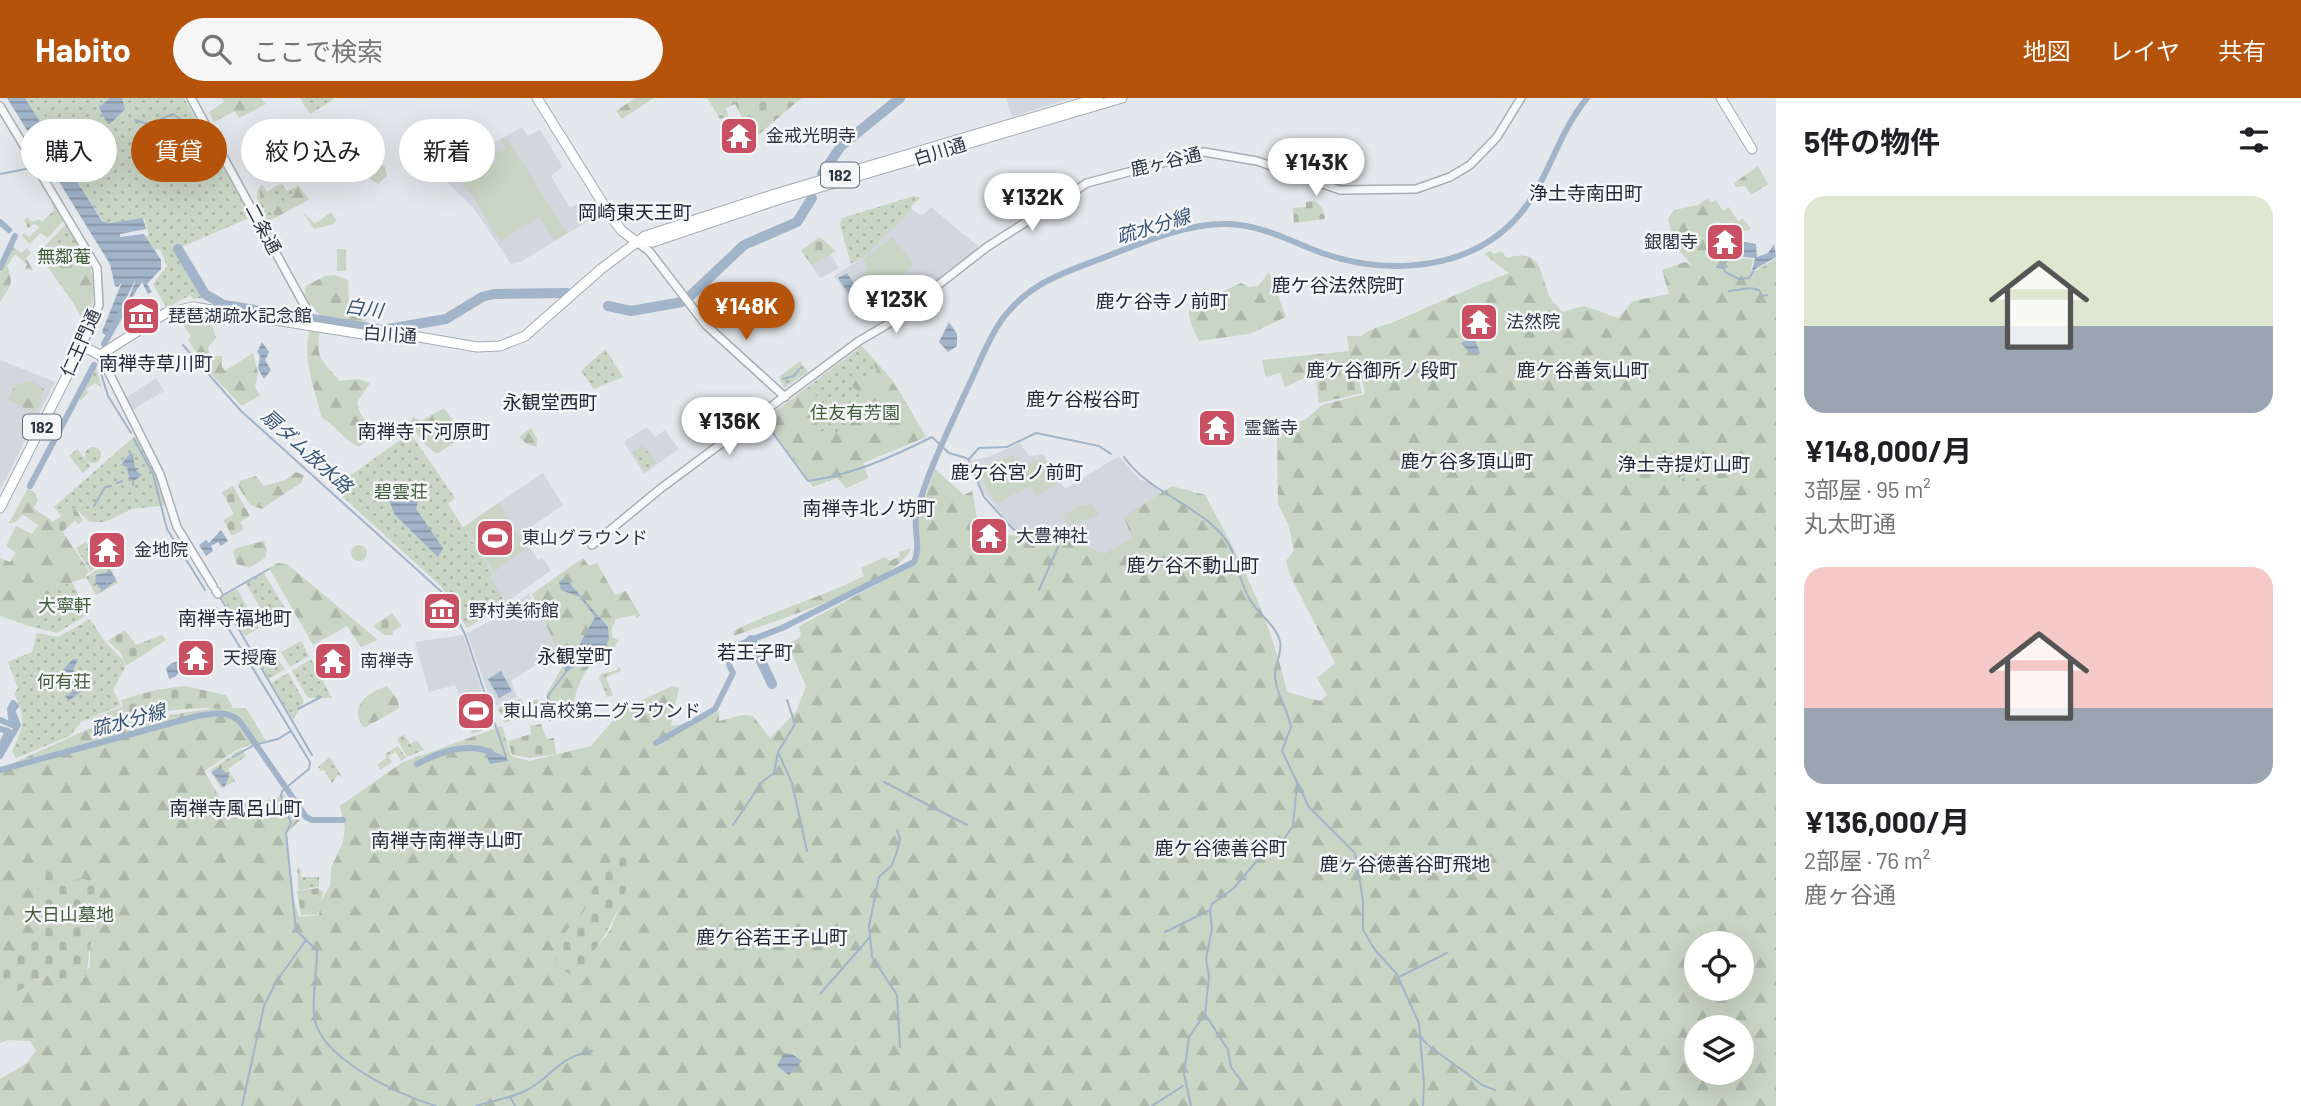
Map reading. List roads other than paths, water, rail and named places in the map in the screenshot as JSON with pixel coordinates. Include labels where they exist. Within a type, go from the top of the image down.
[{"type":"main road","points":[[537,98],[621,231],[638,243]]},
{"type":"main road","name":"白川通","points":[[100,355],[166,313],[197,307],[310,320],[375,336],[438,338],[477,347],[510,344],[526,336],[601,270],[645,236],[745,203],[1098,98]]},
{"type":"main road","name":"白川通","points":[[638,243],[653,242],[777,200],[1122,98]]},
{"type":"main road","points":[[1721,98],[1752,149]]},
{"type":"main road","points":[[86,348],[100,355]]},
{"type":"main road","name":"仁王門通","points":[[0,508],[86,348]]},
{"type":"street","name":"二条通","points":[[191,98],[310,320]]},
{"type":"street","name":"鹿ヶ谷通","points":[[592,545],[660,489],[911,307],[987,247],[1087,184],[1162,161],[1203,152],[1257,162],[1340,190],[1416,190],[1450,177],[1470,165],[1497,137],[1521,98]]},
{"type":"street","name":"仁王門通","points":[[0,107],[97,268],[99,304],[86,348]]},
{"type":"street","points":[[638,243],[649,251],[706,325],[785,397]]},
{"type":"street","points":[[100,355],[160,474],[177,527],[215,590]]},
{"type":"water","points":[[7,98],[25,98],[38,119],[21,121]]},
{"type":"water","points":[[110,98],[122,98],[125,109],[115,119],[105,119],[99,107]]},
{"type":"water","points":[[59,182],[78,182],[102,221],[109,223],[143,218],[146,229],[120,234],[120,237],[144,234],[161,260],[161,269],[147,284],[152,292],[148,294],[142,282],[125,308],[137,277],[107,336],[102,333],[103,329],[122,282],[118,287],[115,286],[110,264]]},
{"type":"water","points":[[1739,235],[1738,241],[1756,244],[1757,257],[1768,253],[1774,244],[1776,257],[1752,271],[1755,258],[1732,256],[1734,246],[1730,239]]},
{"type":"water","points":[[847,273],[858,290],[850,296],[838,278]]},
{"type":"water","points":[[949,322],[957,334],[957,346],[948,352],[939,342]]},
{"type":"water","points":[[1474,337],[1480,353],[1478,355],[1469,352],[1461,343]]},
{"type":"water","points":[[262,342],[269,352],[265,360],[271,370],[264,379],[258,369],[260,356],[257,352]]},
{"type":"water","points":[[130,453],[133,454],[135,468],[139,468],[136,471],[142,475],[134,481],[129,478],[127,467],[121,465]]},
{"type":"water","points":[[400,488],[419,496],[416,509],[443,548],[438,557],[395,515],[387,496]]},
{"type":"water","points":[[221,530],[228,541],[221,546],[218,542],[211,546],[213,551],[206,556],[199,545],[206,540],[209,543]]},
{"type":"water","points":[[111,571],[116,581],[109,585],[106,581],[108,587],[102,591],[95,582],[96,575]]},
{"type":"water","points":[[565,578],[608,627],[609,640],[606,645],[595,648],[593,655],[566,672],[564,668],[577,656],[577,649],[595,617],[580,597],[561,590],[559,582]]},
{"type":"water","points":[[73,659],[78,659],[73,670],[77,673],[76,681],[82,684],[87,681],[90,685],[67,702],[67,696],[77,688],[68,689],[58,684],[71,676],[61,672]]},
{"type":"water","points":[[180,661],[184,667],[175,677],[169,679],[166,668]]},
{"type":"water","points":[[501,671],[512,691],[499,698],[488,679]]},
{"type":"water","points":[[483,747],[506,757],[508,761],[490,764]]},
{"type":"water","points":[[220,767],[229,776],[224,788],[212,772]]},
{"type":"water","points":[[784,1053],[792,1054],[802,1061],[789,1075],[777,1066]]},
{"type":"waterway","name":"白川","points":[[822,174],[841,146],[900,98]]},
{"type":"waterway","name":"疏水分線","points":[[656,743],[715,709],[733,673],[729,665],[732,651],[738,645],[782,628],[914,562],[917,549],[917,511],[940,449],[997,326],[1013,306],[1035,288],[1072,269],[1146,241],[1211,225],[1252,227],[1322,253],[1364,263],[1408,266],[1452,258],[1491,240],[1524,209],[1536,191],[1563,135],[1587,98]]},
{"type":"waterway","points":[[161,119],[173,114],[180,119]]},
{"type":"waterway","points":[[0,174],[21,170]]},
{"type":"waterway","name":"白川","points":[[689,297],[744,245],[797,222],[812,198]]},
{"type":"waterway","points":[[0,222],[9,230]]},
{"type":"waterway","points":[[0,268],[15,236]]},
{"type":"waterway","name":"白川","points":[[178,249],[205,294],[224,305],[382,330],[446,319],[482,297],[494,294],[567,293]]},
{"type":"waterway","points":[[1720,268],[1732,256]]},
{"type":"waterway","points":[[1717,267],[1724,268],[1725,272],[1739,279],[1749,278],[1754,271]]},
{"type":"waterway","points":[[1729,291],[1750,288],[1759,290],[1762,296],[1767,295]]},
{"type":"waterway","name":"白川","points":[[608,306],[631,311],[682,302]]},
{"type":"waterway","points":[[104,344],[127,303]]},
{"type":"waterway","name":"扇ダム放水路","points":[[183,345],[241,411],[444,594],[465,634],[506,757]]},
{"type":"waterway","points":[[30,486],[94,365]]},
{"type":"waterway","points":[[783,379],[794,376],[799,369]]},
{"type":"waterway","points":[[100,370],[108,396],[131,433]]},
{"type":"waterway","points":[[765,422],[808,481],[872,464],[932,437],[949,453],[966,458]]},
{"type":"waterway","points":[[969,459],[979,448],[1007,447],[1036,433],[1099,446],[1111,454]]},
{"type":"waterway","points":[[134,439],[153,474],[167,529],[205,590]]},
{"type":"waterway","points":[[1124,457],[1143,477],[1200,515],[1221,533],[1232,551],[1249,598],[1278,635],[1280,650],[1275,677],[1291,727],[1282,751],[1309,807],[1355,853],[1363,900],[1363,930],[1375,950],[1396,973],[1419,1023],[1423,1106]]},
{"type":"waterway","points":[[968,459],[984,497],[1013,529],[1026,535],[1042,529],[1053,535],[1058,547],[1039,590]]},
{"type":"waterway","points":[[117,483],[122,481]]},
{"type":"waterway","points":[[94,506],[105,487],[111,486]]},
{"type":"waterway","points":[[269,569],[220,597],[312,755]]},
{"type":"waterway","points":[[216,608],[310,762],[309,769],[282,791],[281,796],[291,823],[286,833],[296,930],[317,951],[314,1016],[319,1032],[330,1047],[363,1073],[402,1093],[436,1106]]},
{"type":"waterway","points":[[751,640],[772,684]]},
{"type":"waterway","points":[[550,720],[548,696],[566,672]]},
{"type":"waterway","points":[[298,709],[321,697]]},
{"type":"waterway","points":[[733,825],[762,782],[774,773],[778,752],[795,724],[787,700]]},
{"type":"waterway","points":[[0,720],[12,725],[10,709],[13,703],[16,706],[12,710],[18,725],[0,756]]},
{"type":"waterway","name":"疏水分線","points":[[0,770],[197,716],[226,714],[241,723],[306,817],[312,820],[343,820]]},
{"type":"waterway","name":"疏水分線","points":[[0,729],[8,731],[0,748]]},
{"type":"waterway","points":[[233,757],[254,745],[278,739],[291,731]]},
{"type":"waterway","name":"疏水分線","points":[[417,764],[462,748],[491,752]]},
{"type":"waterway","points":[[778,752],[792,783],[807,851]]},
{"type":"waterway","points":[[884,782],[967,825]]},
{"type":"waterway","points":[[1247,1089],[1231,1067],[1228,1050],[1205,1014],[1209,977],[1206,959],[1212,929],[1210,910],[1212,904],[1234,888],[1255,863],[1284,839],[1293,826],[1297,783]]},
{"type":"waterway","points":[[897,830],[900,839],[897,851],[892,865],[879,877],[869,926],[872,957],[897,995],[900,1047]]},
{"type":"waterway","points":[[1165,932],[1208,911]]},
{"type":"waterway","points":[[820,994],[870,937]]},
{"type":"waterway","points":[[242,1106],[264,1006],[276,982],[306,940]]},
{"type":"waterway","points":[[1399,977],[1447,953]]},
{"type":"waterway","points":[[1191,1106],[1184,1074],[1189,1037],[1204,1015]]},
{"type":"waterway","points":[[1421,1037],[1427,1044]]},
{"type":"waterway","points":[[1429,1046],[1481,1084]]},
{"type":"waterway","points":[[476,1106],[525,1091],[570,1058],[592,1051]]},
{"type":"waterway","points":[[1482,1085],[1495,1090]]},
{"type":"waterway","points":[[1152,1106],[1183,1086]]},
{"type":"waterway","points":[[510,1097],[515,1106]]},
{"type":"place","name":"金戒光明寺","points":[[739,136]]},
{"type":"place","name":"銀閣寺","points":[[1725,242]]},
{"type":"place","name":"琵琶湖疏水記念館","points":[[141,316]]},
{"type":"place","name":"法然院","points":[[1479,322]]},
{"type":"place","name":"霊鑑寺","points":[[1217,428]]},
{"type":"place","name":"大豊神社","points":[[989,536]]},
{"type":"place","name":"東山グラウンド","points":[[495,538]]},
{"type":"place","name":"金地院","points":[[107,550]]},
{"type":"place","name":"野村美術館","points":[[442,611]]},
{"type":"place","name":"天授庵","points":[[196,658]]},
{"type":"place","name":"南禅寺","points":[[333,661]]},
{"type":"place","name":"東山高校第二グラウンド","points":[[476,711]]},
{"type":"district","name":"浄土寺南田町","points":[[1586,193]]},
{"type":"district","name":"岡崎東天王町","points":[[635,212]]},
{"type":"district","name":"鹿ケ谷法然院町","points":[[1338,285]]},
{"type":"district","name":"鹿ケ谷寺ノ前町","points":[[1162,301]]},
{"type":"district","name":"南禅寺草川町","points":[[156,363]]},
{"type":"district","name":"鹿ケ谷御所ノ段町","points":[[1382,370]]},
{"type":"district","name":"鹿ケ谷善気山町","points":[[1583,370]]},
{"type":"district","name":"鹿ケ谷桜谷町","points":[[1083,399]]},
{"type":"district","name":"永観堂西町","points":[[550,402]]},
{"type":"district","name":"南禅寺下河原町","points":[[424,431]]},
{"type":"district","name":"鹿ケ谷多頂山町","points":[[1467,461]]},
{"type":"district","name":"浄土寺提灯山町","points":[[1684,464]]},
{"type":"district","name":"鹿ケ谷宮ノ前町","points":[[1017,472]]},
{"type":"district","name":"南禅寺北ノ坊町","points":[[869,508]]},
{"type":"district","name":"鹿ケ谷不動山町","points":[[1193,565]]},
{"type":"district","name":"南禅寺福地町","points":[[235,618]]},
{"type":"district","name":"若王子町","points":[[755,652]]},
{"type":"district","name":"永観堂町","points":[[575,656]]},
{"type":"district","name":"南禅寺風呂山町","points":[[236,808]]},
{"type":"district","name":"南禅寺南禅寺山町","points":[[447,840]]},
{"type":"district","name":"鹿ケ谷徳善谷町","points":[[1221,848]]},
{"type":"district","name":"鹿ヶ谷徳善谷町飛地","points":[[1405,864]]},
{"type":"district","name":"鹿ケ谷若王子山町","points":[[772,937]]},
{"type":"park label","name":"無鄰菴","points":[[64,257]]},
{"type":"park label","name":"住友有芳園","points":[[855,413]]},
{"type":"park label","name":"碧雲荘","points":[[401,492]]},
{"type":"park label","name":"大寧軒","points":[[65,606]]},
{"type":"park label","name":"何有荘","points":[[64,682]]},
{"type":"park label","name":"大日山墓地","points":[[69,915]]}]
